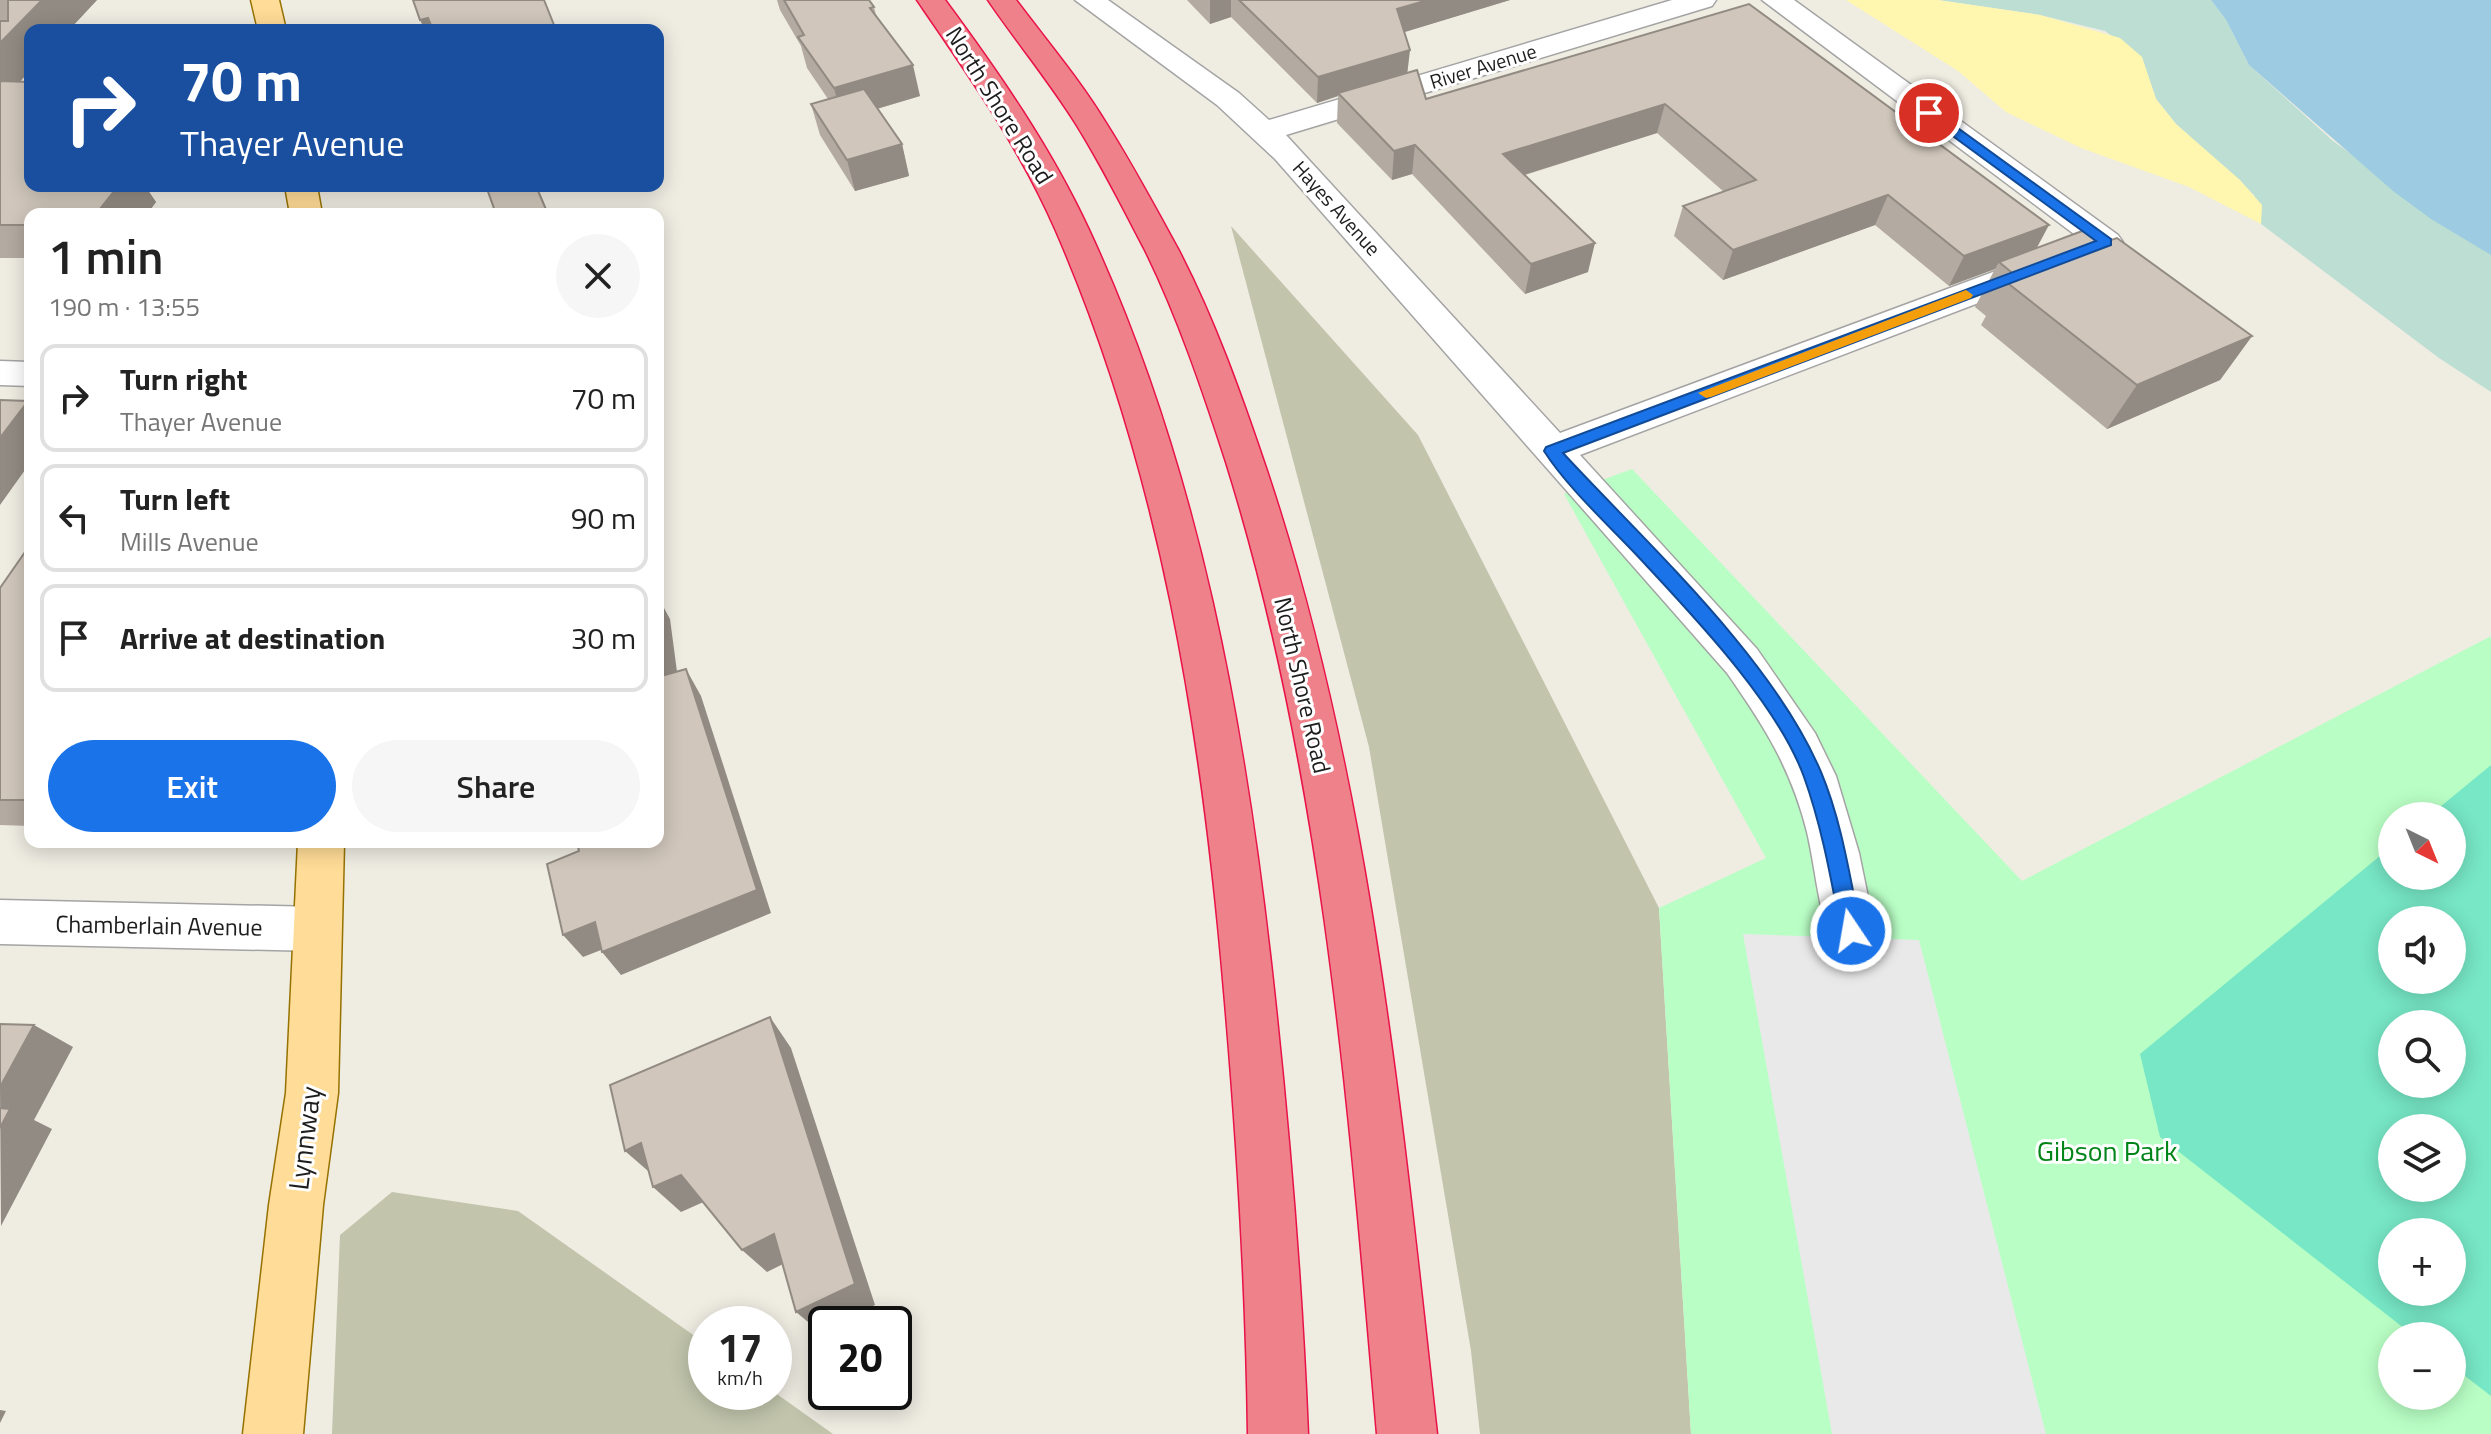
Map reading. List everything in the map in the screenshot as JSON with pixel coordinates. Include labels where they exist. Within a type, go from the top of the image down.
[{"type":"highway","name":"North Shore Road","points":[[931,0],[1021,131],[1073,230],[1128,373],[1182,558],[1218,742],[1247,955],[1259,1088],[1277,1417]]},
{"type":"highway","name":"North Shore Road","points":[[1002,0],[1099,132],[1154,235],[1211,367],[1278,574],[1320,758],[1359,993],[1407,1434]]},
{"type":"main road","points":[[265,0],[271,24]]},
{"type":"main road","name":"Lynnway","points":[[273,1434],[296,1205],[312,1093],[321,848]]},
{"type":"street","name":"Hayes Avenue","points":[[1089,0],[1209,85],[1265,131],[1552,451]]},
{"type":"street","name":"River Avenue","points":[[1265,131],[1702,0]]},
{"type":"street","points":[[1776,0],[2106,242],[1552,451],[1708,622],[1759,685],[1791,735],[1812,774],[1834,846],[1851,931]]},
{"type":"street","points":[[0,373],[24,374]]},
{"type":"street","name":"Chamberlain Avenue","points":[[0,922],[317,929]]},
{"type":"shaded area","points":[[1938,0],[2211,0],[2226,20],[2249,65],[2333,141],[2491,255],[2491,392],[2439,358],[2261,224],[2254,195],[2176,124],[2156,99],[2142,58],[2105,31],[2040,15]]},
{"type":"shaded area","points":[[2211,0],[2491,0],[2491,255],[2431,219],[2393,191],[2249,65],[2226,20]]},
{"type":"shaded area","points":[[1231,226],[1418,435],[1659,908],[1691,1434],[1480,1434],[1471,1351],[1369,747]]},
{"type":"shaded area","points":[[1743,934],[1919,940],[2046,1434],[1832,1434]]},
{"type":"shaded area","points":[[392,1192],[518,1211],[688,1331],[688,1410],[792,1410],[792,1405],[833,1434],[332,1434],[340,1235]]},
{"type":"sand","points":[[1846,0],[1938,0],[2040,15],[2120,38],[2142,57],[2156,99],[2176,124],[2240,180],[2262,205],[2261,224],[2189,187],[2081,148],[2006,112],[1958,71]]},
{"type":"green space","name":"Gibson Park","points":[[1632,469],[2022,881],[2491,636],[2491,1434],[1691,1434],[1659,908],[1766,858],[1564,494]]},
{"type":"green space","points":[[2491,765],[2491,1396],[2466,1377],[2466,1322],[2396,1322],[2160,1137],[2140,1054],[2378,858],[2378,890],[2466,890],[2466,802],[2446,802]]},
{"type":"building","points":[[8,0],[42,0],[0,43],[0,21],[8,21]]},
{"type":"building","points":[[413,0],[544,0],[554,24],[430,24],[428,18],[420,20]]},
{"type":"building","points":[[784,0],[869,0],[874,7],[870,8],[913,65],[834,88],[798,37],[804,35]]},
{"type":"building","points":[[1239,0],[1428,0],[1397,9],[1410,50],[1318,77]]},
{"type":"building","points":[[1749,4],[2049,225],[1964,256],[1888,195],[1733,250],[1683,206],[1756,180],[1665,104],[1503,154],[1595,243],[1531,264],[1415,145],[1394,151],[1338,93],[1417,70],[1426,99]]},
{"type":"building","points":[[0,81],[24,82],[24,192],[113,192],[101,208],[24,208],[24,225],[0,225]]},
{"type":"building","points":[[864,89],[902,144],[847,160],[811,104]]},
{"type":"building","points":[[488,192],[539,192],[545,208],[494,208]]},
{"type":"building","points":[[2085,230],[2102,243],[2117,238],[2252,336],[2137,385],[2005,281],[2016,276],[1999,262]]},
{"type":"building","points":[[0,400],[24,401],[24,406],[0,438]]},
{"type":"building","points":[[24,554],[24,800],[0,800],[0,588]]},
{"type":"building","points":[[664,667],[665,675],[686,669],[757,890],[602,952],[595,922],[563,935],[547,864],[579,851],[578,848],[664,848]]},
{"type":"building","points":[[770,1017],[855,1284],[796,1312],[774,1234],[742,1250],[681,1175],[653,1187],[641,1143],[625,1151],[610,1085]]},
{"type":"building","points":[[0,1024],[34,1025],[0,1087]]},
{"type":"building","points":[[0,1108],[10,1109],[0,1128]]},
{"type":"slow traffic","points":[[1706,393],[1966,295]]},
{"type":"route","points":[[1851,931],[1834,846],[1812,774],[1767,696],[1708,622],[1552,451],[2106,242],[1929,113]]}]
